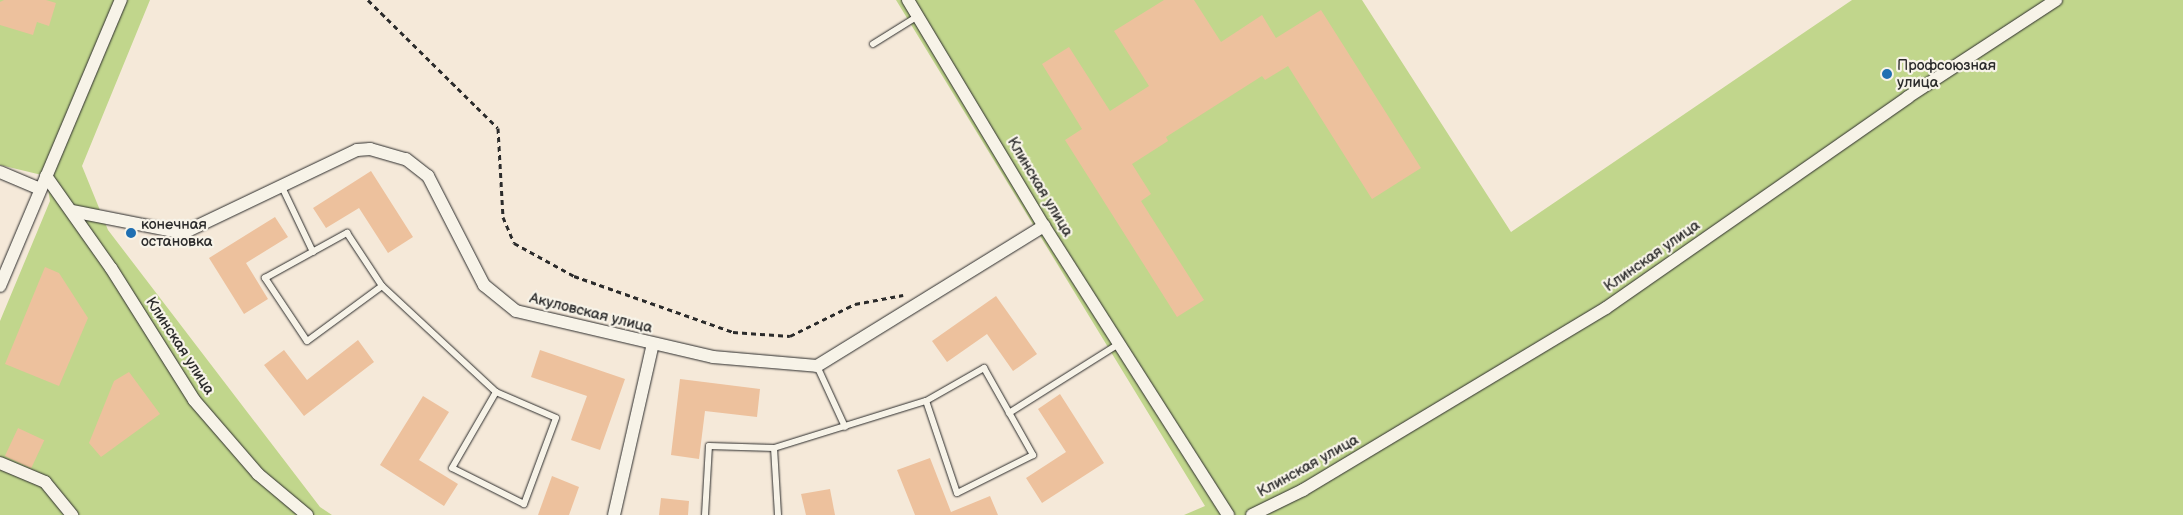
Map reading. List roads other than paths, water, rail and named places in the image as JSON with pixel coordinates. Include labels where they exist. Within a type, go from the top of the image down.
[{"type":"street","points":[[0,286],[121,0]]},
{"type":"street","name":"Клинская улица","points":[[908,0],[1044,226],[1228,515]]},
{"type":"street","name":"Клинская улица","points":[[1252,515],[1303,490],[1606,308],[1908,97],[2056,0]]},
{"type":"street","name":"Акуловская улица","points":[[72,211],[183,233],[357,150],[370,149],[406,160],[428,176],[484,285],[516,311],[713,357],[817,366]]},
{"type":"street","points":[[0,172],[40,189]]},
{"type":"street","name":"Клинская улица","points":[[46,176],[72,211],[194,400],[258,474],[307,515]]},
{"type":"street","points":[[817,366],[1044,226]]},
{"type":"street","points":[[614,515],[653,344]]},
{"type":"street","points":[[0,463],[45,482],[72,515]]},
{"type":"lane","points":[[873,44],[918,16]]},
{"type":"lane","points":[[282,187],[313,252]]},
{"type":"lane","points":[[382,286],[307,341],[265,278],[347,233],[382,286],[496,392],[556,418],[524,504],[452,468],[496,392]]},
{"type":"lane","points":[[1009,413],[1120,343]]},
{"type":"lane","points":[[817,366],[845,427]]},
{"type":"lane","points":[[705,515],[709,446],[774,448],[926,401],[984,368],[1033,455],[957,493],[926,401]]},
{"type":"lane","points":[[774,448],[778,515]]},
{"type":"place","name":"Профсоюзная улица","points":[[1887,74]]},
{"type":"place","name":"конечная остановка","points":[[131,233]]}]
